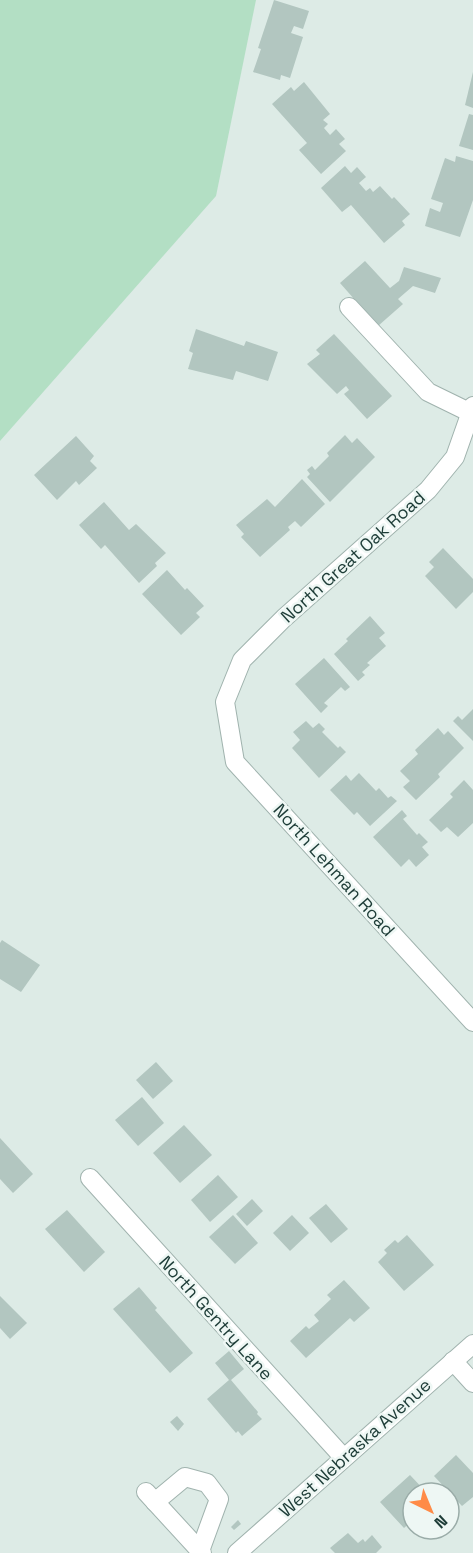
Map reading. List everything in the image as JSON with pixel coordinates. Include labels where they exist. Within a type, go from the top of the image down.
[{"type":"street","points":[[349,307],[428,392],[472,410]]},
{"type":"street","name":"North Great Oak Road","points":[[225,702],[242,660],[284,618],[428,490],[455,457],[472,410]]},
{"type":"street","name":"North Lehman Road","points":[[225,702],[235,762],[473,1022]]},
{"type":"street","name":"North Gentry Lane","points":[[90,1178],[343,1457]]},
{"type":"street","name":"West Nebraska Avenue","points":[[237,1553],[473,1344]]},
{"type":"street","points":[[453,1361],[473,1383]]},
{"type":"street","points":[[185,1477],[207,1483],[219,1499],[201,1552],[151,1497],[185,1477]]},
{"type":"green space","points":[[0,0],[256,0],[216,196],[0,441]]},
{"type":"building","points":[[274,0],[309,11],[303,29],[294,26],[291,33],[303,37],[290,78],[281,75],[280,80],[253,72],[261,49],[258,48]]},
{"type":"building","points":[[473,72],[473,108],[465,105]]},
{"type":"building","points":[[304,82],[330,114],[323,120],[328,124],[324,128],[330,135],[336,129],[345,139],[339,144],[346,151],[321,174],[299,150],[307,143],[272,104],[291,87],[294,91]]},
{"type":"building","points":[[469,114],[473,115],[473,150],[459,146]]},
{"type":"building","points":[[456,156],[473,161],[473,200],[460,237],[425,226],[430,208],[440,212],[443,203],[431,199],[445,158],[455,162]]},
{"type":"building","points":[[345,166],[351,173],[357,167],[366,177],[359,183],[366,191],[370,188],[373,192],[380,186],[410,214],[402,221],[405,225],[384,243],[351,205],[342,212],[321,188]]},
{"type":"building","points":[[365,261],[390,288],[399,281],[404,267],[441,278],[435,293],[413,286],[398,299],[403,304],[378,326],[340,283]]},
{"type":"building","points":[[196,329],[244,346],[246,341],[278,352],[268,381],[236,371],[233,380],[188,369],[193,353],[189,351]]},
{"type":"building","points":[[334,334],[392,396],[367,419],[344,394],[349,390],[346,386],[337,394],[307,364],[320,354],[316,350]]},
{"type":"building","points":[[345,435],[352,443],[357,438],[375,457],[330,502],[307,477],[310,474],[307,470],[312,466],[315,470],[329,456],[327,453]]},
{"type":"building","points":[[76,436],[94,456],[90,461],[97,468],[79,485],[76,481],[57,500],[34,475]]},
{"type":"building","points":[[302,479],[325,504],[301,527],[295,521],[288,527],[290,530],[260,557],[241,537],[244,534],[236,525],[267,499],[275,507]]},
{"type":"building","points":[[104,502],[129,530],[136,524],[166,553],[155,563],[157,566],[139,583],[105,545],[101,549],[79,525]]},
{"type":"building","points":[[443,548],[473,579],[473,592],[456,609],[425,576],[434,567],[429,562]]},
{"type":"building","points":[[167,570],[204,606],[196,613],[200,617],[181,635],[142,594]]},
{"type":"building","points":[[370,616],[385,633],[379,638],[386,646],[367,663],[370,665],[362,672],[365,675],[358,681],[334,654]]},
{"type":"building","points":[[324,658],[350,687],[345,691],[341,687],[324,703],[328,706],[321,713],[295,684]]},
{"type":"building","points":[[473,709],[473,741],[453,721],[458,716],[462,720]]},
{"type":"building","points":[[306,721],[313,728],[319,723],[325,729],[322,732],[338,748],[340,746],[346,752],[319,778],[292,748],[300,740],[293,732]]},
{"type":"building","points":[[438,728],[444,735],[448,731],[464,748],[438,774],[440,777],[416,800],[403,787],[410,781],[400,771],[418,754],[415,750]]},
{"type":"building","points":[[359,773],[376,791],[379,788],[388,798],[391,796],[397,801],[370,826],[357,812],[354,815],[330,790],[346,775],[351,781]]},
{"type":"building","points":[[464,780],[473,790],[473,823],[458,837],[447,827],[441,832],[429,820],[453,797],[450,794]]},
{"type":"building","points":[[402,810],[407,816],[403,819],[417,835],[419,833],[428,842],[422,847],[429,855],[416,867],[409,859],[401,867],[373,837]]},
{"type":"building","points":[[2,940],[40,965],[21,992],[0,979],[0,943]]},
{"type":"building","points":[[156,1062],[173,1081],[153,1099],[136,1080]]},
{"type":"building","points":[[142,1097],[164,1123],[138,1146],[115,1120]]},
{"type":"building","points":[[184,1125],[212,1155],[180,1183],[153,1153]]},
{"type":"building","points":[[0,1138],[33,1174],[13,1193],[0,1179]]},
{"type":"building","points":[[218,1175],[238,1197],[210,1222],[191,1200]]},
{"type":"building","points":[[252,1199],[263,1211],[247,1226],[236,1214]]},
{"type":"building","points":[[326,1204],[348,1229],[331,1243],[309,1218]]},
{"type":"building","points":[[67,1210],[105,1252],[84,1272],[45,1229]]},
{"type":"building","points":[[233,1215],[258,1243],[235,1264],[209,1237]]},
{"type":"building","points":[[292,1215],[309,1233],[290,1251],[273,1233]]},
{"type":"building","points":[[407,1235],[434,1265],[404,1291],[378,1262],[387,1253],[384,1250],[395,1240],[398,1243]]},
{"type":"building","points":[[344,1280],[370,1308],[354,1322],[350,1318],[306,1358],[290,1341],[306,1326],[309,1329],[319,1321],[314,1315],[331,1299],[327,1295]]},
{"type":"building","points":[[139,1287],[157,1308],[155,1310],[193,1353],[170,1373],[113,1309]]},
{"type":"building","points":[[0,1296],[27,1323],[10,1339],[0,1328]]},
{"type":"building","points":[[229,1351],[244,1369],[231,1380],[262,1419],[242,1436],[238,1431],[236,1433],[207,1399],[229,1380],[215,1363]]},
{"type":"building","points":[[177,1416],[184,1424],[178,1431],[170,1422]]},
{"type":"building","points":[[456,1455],[473,1473],[473,1497],[462,1506],[461,1481],[439,1481],[434,1476]]},
{"type":"building","points":[[410,1475],[416,1481],[403,1481]]},
{"type":"building","points":[[401,1483],[401,1525],[380,1502]]},
{"type":"building","points":[[238,1520],[241,1524],[234,1530],[231,1527]]},
{"type":"building","points":[[348,1533],[358,1543],[363,1539],[365,1542],[372,1535],[382,1547],[376,1553],[335,1553],[330,1548]]}]
